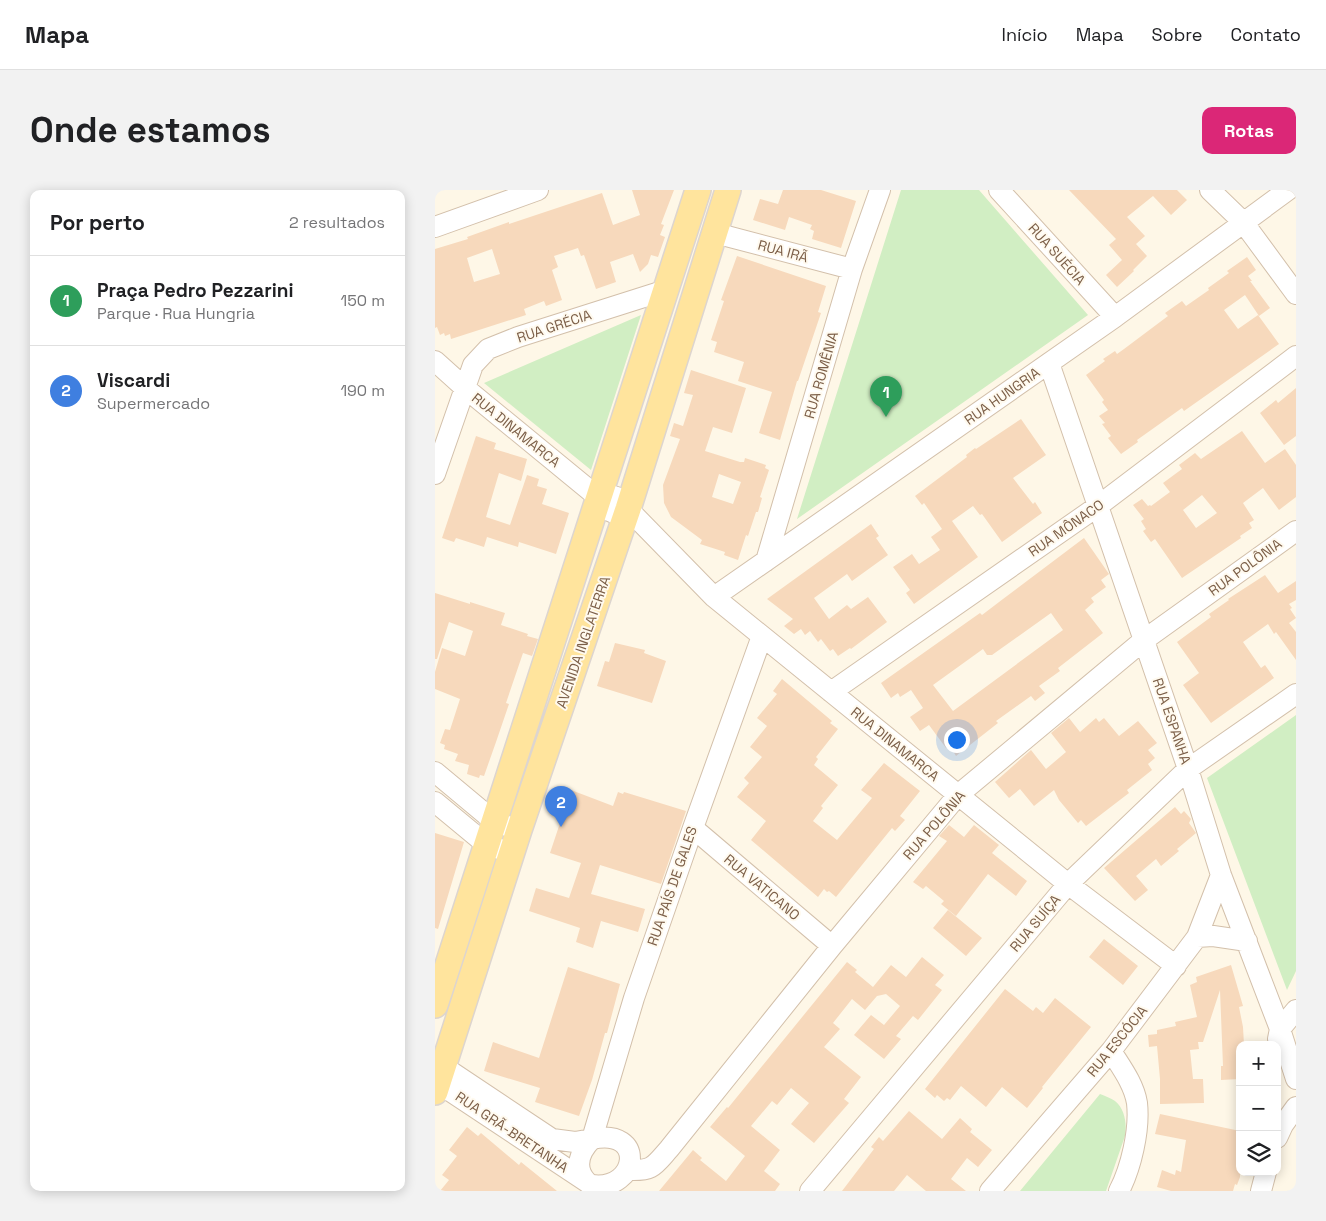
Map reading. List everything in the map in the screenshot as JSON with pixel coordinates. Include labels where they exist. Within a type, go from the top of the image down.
[{"type":"main road","name":"AVENIDA INGLATERRA","points":[[435,1005],[698,190]]},
{"type":"main road","name":"AVENIDA INGLATERRA","points":[[437,1076],[628,509],[728,190]]},
{"type":"street","points":[[435,226],[538,190]]},
{"type":"street","name":"RUA ROMÊNIA","points":[[766,561],[852,269],[881,190]]},
{"type":"street","name":"RUA SUÉCIA","points":[[999,190],[1115,317]]},
{"type":"street","points":[[1210,190],[1243,222],[1296,294]]},
{"type":"street","name":"RUA HUNGRIA","points":[[714,597],[1115,317],[1288,190]]},
{"type":"street","points":[[686,226],[701,220],[713,228],[715,233]]},
{"type":"street","name":"RUA IRÃ","points":[[715,233],[852,269]]},
{"type":"street","name":"RUA GRÉCIA","points":[[435,474],[473,365],[488,349],[518,337],[666,290]]},
{"type":"street","name":"RUA MÔNACO","points":[[831,692],[1098,506],[1296,356]]},
{"type":"street","name":"RUA DINAMARCA","points":[[435,362],[599,498],[609,495],[623,501],[628,509],[714,597],[1068,884],[1175,966]]},
{"type":"street","name":"RUA ESPANHA","points":[[1049,363],[1188,769],[1221,875],[1247,941],[1278,1038],[1296,1079]]},
{"type":"street","points":[[782,506],[787,519],[793,527],[804,534]]},
{"type":"street","name":"RUA POLÔNIA","points":[[631,1179],[655,1165],[957,794],[1144,640],[1296,531]]},
{"type":"street","name":"RUA PAÍS DE GALES","points":[[591,1139],[634,998],[761,636]]},
{"type":"street","name":"RUA SUÍÇA","points":[[810,1191],[1068,884],[1188,769],[1296,694]]},
{"type":"street","points":[[435,772],[511,853]]},
{"type":"street","points":[[435,802],[491,833],[519,830]]},
{"type":"street","name":"RUA VATICANO","points":[[693,828],[832,946]]},
{"type":"street","name":"RUA ESCÓCIA","points":[[990,1191],[1111,1051],[1197,937],[1221,875]]},
{"type":"street","points":[[1197,937],[1213,936],[1247,941]]},
{"type":"street","points":[[1278,1038],[1296,1010]]},
{"type":"street","points":[[1111,1051],[1127,1076],[1137,1104],[1132,1160],[1119,1191]]},
{"type":"street","name":"RUA GRÃ-BRETANHA","points":[[437,1076],[552,1139],[575,1142],[591,1139]]},
{"type":"street","name":"RUA GRÃ-BRETANHA","points":[[437,1076],[593,1186]]},
{"type":"street","points":[[1280,1131],[1296,1107]]},
{"type":"street","points":[[608,1137],[623,1145],[628,1152],[631,1179],[612,1187],[593,1186],[581,1171],[579,1158],[591,1139],[608,1137]]},
{"type":"street","points":[[1261,1191],[1265,1176]]},
{"type":"green space","points":[[901,190],[979,190],[1088,315],[797,519]]},
{"type":"green space","points":[[641,315],[591,470],[484,383]]},
{"type":"green space","points":[[1296,715],[1296,971],[1287,990],[1207,778]]},
{"type":"green space","points":[[1100,1094],[1118,1104],[1125,1117],[1126,1127],[1125,1136],[1106,1191],[1020,1191]]},
{"type":"building","points":[[632,190],[674,190],[661,224],[664,225],[660,235],[665,237],[658,257],[651,255],[648,264],[640,272],[633,254],[610,262],[616,282],[596,289],[584,255],[581,256],[578,248],[554,256],[558,267],[552,270],[562,300],[546,306],[544,301],[524,309],[526,315],[451,339],[450,334],[445,336],[444,333],[440,335],[437,327],[435,328],[435,249],[468,239],[467,237],[509,222],[509,224],[602,193],[613,225],[640,215]],"holes":[[[492,249],[500,274],[474,282],[467,258]]]},
{"type":"building","points":[[783,190],[821,190],[856,201],[841,248],[812,239],[814,231],[810,229],[812,225],[789,217],[785,230],[753,220],[760,199],[778,204]]},
{"type":"building","points":[[1069,190],[1177,190],[1187,200],[1171,215],[1153,196],[1127,217],[1145,236],[1136,244],[1147,256],[1117,287],[1106,275],[1122,260],[1109,245],[1116,239]]},
{"type":"building","points":[[737,256],[826,286],[818,312],[821,313],[797,381],[780,440],[759,433],[772,392],[738,381],[744,362],[714,352],[717,342],[711,340],[724,301],[721,300]]},
{"type":"building","points":[[1247,257],[1256,270],[1248,276],[1252,281],[1250,281],[1270,308],[1259,316],[1245,295],[1224,310],[1238,329],[1258,315],[1279,344],[1184,411],[1182,408],[1137,440],[1138,442],[1121,454],[1108,438],[1111,436],[1102,424],[1105,423],[1099,416],[1108,410],[1102,402],[1104,400],[1086,375],[1105,361],[1103,359],[1115,351],[1117,354],[1168,316],[1165,313],[1182,301],[1186,306],[1209,290],[1208,288],[1229,273],[1227,271]]},
{"type":"building","points":[[691,370],[746,388],[732,433],[713,427],[705,451],[740,462],[744,462],[745,458],[766,465],[765,468],[769,470],[760,497],[762,498],[758,512],[756,512],[748,536],[746,535],[738,560],[724,555],[725,552],[700,544],[702,540],[671,517],[664,503],[663,485],[680,439],[670,436],[674,423],[683,426],[693,395],[684,393]],"holes":[[[719,474],[741,482],[733,504],[712,497]]]},
{"type":"building","points":[[1296,388],[1296,436],[1284,445],[1260,413],[1276,400],[1278,403]]},
{"type":"building","points":[[1021,419],[1046,455],[1013,478],[1033,504],[1035,502],[1042,513],[1002,542],[982,514],[980,515],[973,506],[952,521],[978,557],[914,604],[906,593],[910,590],[893,567],[912,554],[919,564],[940,550],[931,537],[942,529],[924,503],[922,505],[915,496],[967,457],[966,455],[975,448]]},
{"type":"building","points":[[1242,431],[1265,463],[1285,449],[1296,465],[1296,497],[1279,510],[1263,488],[1243,503],[1254,520],[1249,523],[1252,528],[1240,536],[1241,538],[1182,578],[1155,539],[1151,542],[1143,531],[1146,529],[1141,521],[1144,519],[1133,505],[1142,499],[1148,506],[1151,506],[1170,492],[1163,483],[1182,469],[1179,465],[1195,453],[1201,459]],"holes":[[[1202,495],[1217,513],[1196,528],[1183,510]]]},
{"type":"building","points":[[476,436],[496,443],[494,449],[527,459],[521,481],[499,473],[486,517],[510,525],[527,475],[539,479],[537,486],[547,489],[542,504],[569,513],[556,554],[519,542],[518,547],[487,537],[484,547],[456,538],[454,542],[442,538]]},
{"type":"building","points":[[871,524],[879,536],[876,538],[888,555],[852,581],[847,574],[814,598],[829,619],[847,605],[851,609],[868,597],[887,622],[851,649],[838,656],[833,649],[830,651],[821,639],[818,642],[810,631],[805,635],[801,629],[794,634],[784,626],[793,619],[767,599]]},
{"type":"building","points":[[1084,538],[1109,574],[1101,580],[1106,587],[1091,598],[1094,602],[1085,610],[1103,633],[1058,668],[1060,671],[1039,686],[1045,693],[1035,701],[1031,696],[996,721],[998,723],[956,756],[950,746],[946,748],[929,725],[920,731],[910,717],[923,708],[911,690],[900,697],[898,693],[891,698],[881,683],[980,613],[982,615]],"holes":[[[1051,613],[1063,630],[953,711],[933,685],[983,649],[987,655],[992,655]]]},
{"type":"building","points":[[1265,575],[1278,593],[1296,581],[1296,600],[1289,604],[1296,618],[1289,623],[1296,632],[1296,660],[1268,624],[1243,642],[1261,668],[1265,665],[1274,678],[1211,723],[1183,685],[1199,673],[1177,642],[1211,617],[1209,614],[1228,599]]},
{"type":"building","points":[[435,593],[505,613],[501,625],[538,639],[532,656],[523,653],[506,703],[509,704],[496,742],[484,776],[480,775],[479,778],[467,774],[469,765],[455,761],[458,754],[444,749],[445,745],[440,743],[445,729],[450,730],[460,699],[435,689],[435,672],[442,648],[465,656],[473,631],[449,622],[437,659],[435,659]]},
{"type":"building","points":[[615,643],[645,650],[644,653],[666,661],[652,703],[597,686],[605,661],[609,662]]},
{"type":"building","points":[[782,679],[832,721],[830,723],[838,729],[816,757],[818,759],[814,765],[838,785],[821,806],[823,808],[813,821],[837,840],[872,798],[861,790],[884,763],[920,791],[900,816],[905,820],[895,831],[892,828],[836,897],[824,889],[818,897],[751,840],[766,821],[737,797],[749,783],[744,778],[762,757],[750,747],[767,726],[757,718],[777,694],[773,691]]},
{"type":"building","points":[[1069,718],[1080,732],[1096,718],[1099,722],[1104,718],[1119,736],[1138,721],[1157,743],[1148,750],[1155,758],[1148,764],[1152,770],[1127,790],[1129,793],[1086,826],[1081,820],[1078,823],[1059,800],[1054,790],[1034,806],[1020,789],[1009,798],[995,782],[1031,750],[1046,769],[1066,752],[1051,733]]},
{"type":"building","points":[[571,790],[613,806],[618,792],[623,794],[624,792],[686,811],[661,884],[600,865],[591,894],[645,909],[638,932],[601,921],[593,948],[576,942],[580,928],[529,911],[536,888],[569,898],[581,863],[550,853]]},
{"type":"building","points":[[1175,807],[1181,814],[1184,811],[1191,819],[1189,823],[1196,833],[1161,866],[1156,859],[1136,876],[1148,890],[1135,901],[1104,868]]},
{"type":"building","points":[[949,825],[964,837],[974,825],[999,845],[992,853],[1027,881],[1016,896],[988,874],[956,916],[941,904],[944,901],[926,886],[923,889],[913,882],[947,841],[939,836]]},
{"type":"building","points":[[435,833],[464,842],[438,929],[435,928]]},
{"type":"building","points":[[948,910],[982,938],[966,956],[933,928]]},
{"type":"building","points":[[1104,939],[1138,966],[1123,985],[1089,957]]},
{"type":"building","points":[[922,957],[944,975],[935,985],[942,990],[918,1020],[913,1016],[896,1036],[901,1039],[884,1059],[854,1035],[871,1015],[884,1025],[900,1006],[886,994],[877,996],[865,1010],[852,999],[833,1023],[840,1029],[824,1047],[861,1077],[844,1099],[849,1103],[814,1143],[791,1124],[809,1103],[791,1088],[777,1105],[772,1101],[751,1126],[780,1150],[764,1171],[780,1184],[775,1191],[659,1191],[693,1150],[702,1158],[700,1160],[726,1181],[745,1156],[710,1127],[728,1108],[847,962],[857,970],[855,972],[873,987],[891,965],[906,977]]},
{"type":"building","points":[[1231,965],[1243,1006],[1239,1007],[1244,1041],[1236,1041],[1236,1079],[1221,1080],[1221,1066],[1223,1066],[1220,990],[1203,1042],[1198,1042],[1199,1049],[1190,1050],[1193,1079],[1203,1079],[1204,1103],[1160,1104],[1157,1046],[1149,1047],[1148,1035],[1157,1034],[1157,1030],[1176,1026],[1175,1022],[1197,1017],[1190,985],[1197,982],[1196,977]]},
{"type":"building","points":[[568,967],[620,984],[607,1033],[605,1033],[592,1080],[579,1116],[535,1102],[540,1088],[484,1071],[493,1042],[539,1058]]},
{"type":"building","points":[[1005,989],[1033,1011],[1036,1007],[1043,1013],[1055,998],[1091,1027],[1027,1108],[1002,1087],[986,1107],[961,1086],[950,1100],[947,1098],[944,1101],[937,1095],[935,1098],[925,1089]]},
{"type":"building","points":[[909,1111],[942,1139],[960,1118],[972,1129],[970,1132],[992,1150],[978,1167],[967,1158],[951,1179],[966,1191],[926,1191],[907,1175],[894,1191],[842,1191],[874,1149],[871,1147],[879,1137],[883,1141]]},
{"type":"building","points":[[1160,1114],[1236,1130],[1236,1176],[1240,1177],[1233,1191],[1171,1191],[1157,1187],[1162,1170],[1175,1175],[1176,1170],[1181,1172],[1186,1140],[1155,1134]]},
{"type":"building","points":[[467,1127],[478,1136],[481,1133],[519,1165],[521,1162],[557,1191],[440,1191],[449,1180],[442,1175],[457,1156],[449,1150]]},
{"type":"place","name":"Praça Pedro Pezzarini","points":[[886,417]]},
{"type":"place","name":"Viscardi","points":[[561,827]]}]
